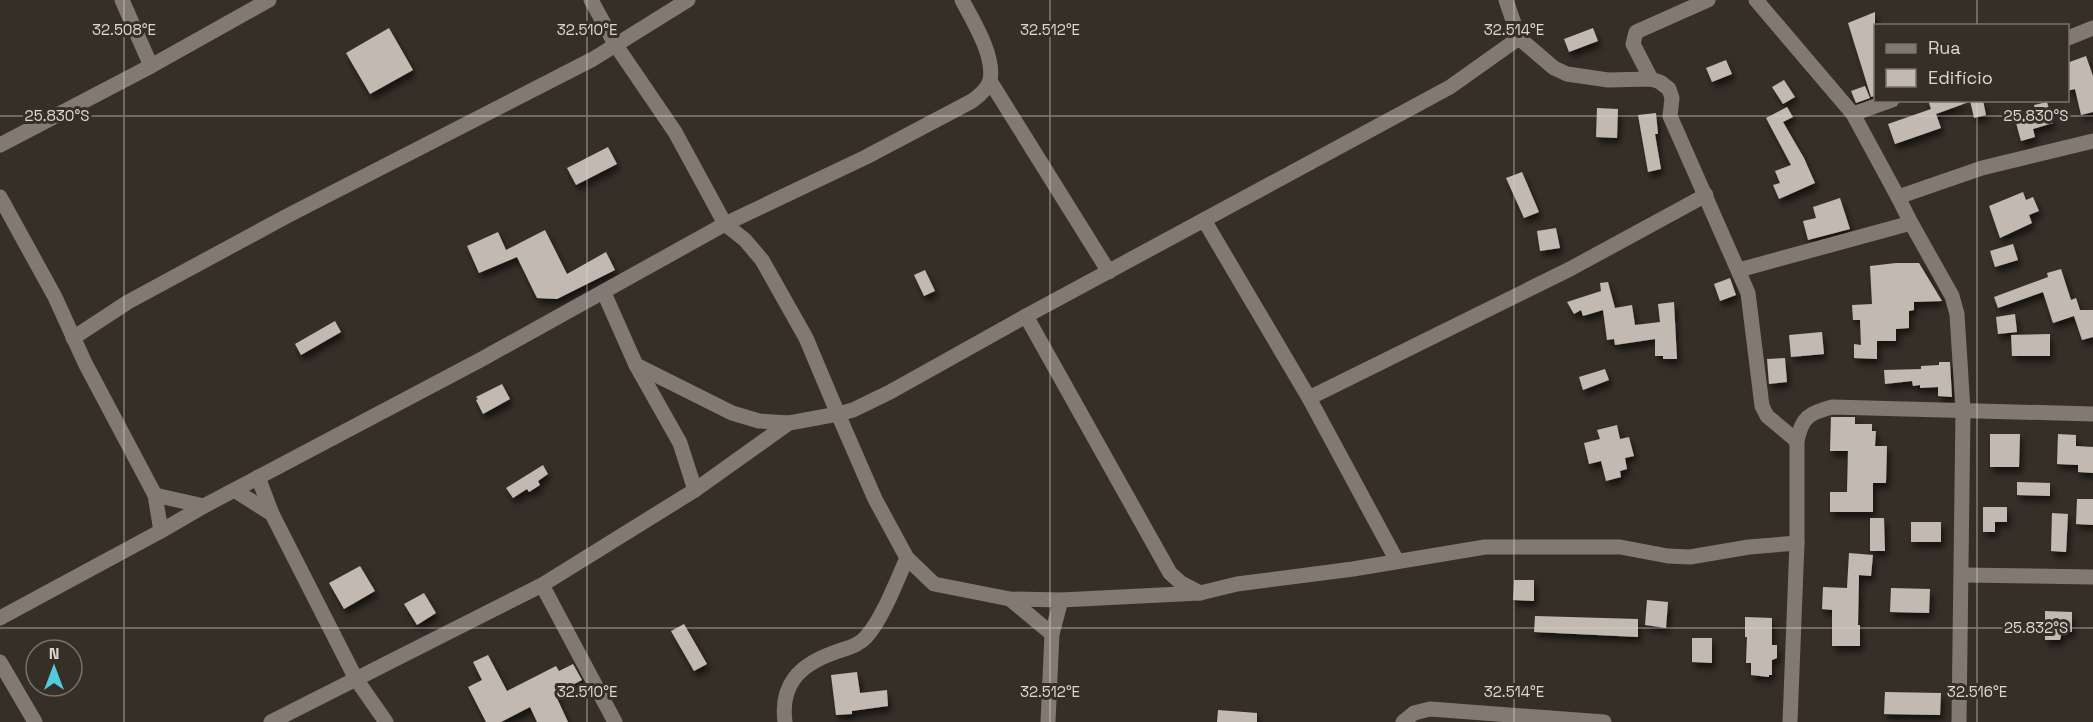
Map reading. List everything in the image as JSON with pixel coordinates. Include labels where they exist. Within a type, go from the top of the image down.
[{"type":"street","points":[[122,0],[151,66]]},
{"type":"street","points":[[0,145],[151,66],[269,0]]},
{"type":"street","points":[[591,0],[615,44],[675,132],[725,224],[745,240],[762,260],[806,338],[875,499],[907,558],[934,584],[1010,599],[1061,600],[1200,593],[1237,584],[1353,569],[1485,547],[1620,547],[1668,556],[1690,557],[1749,547],[1797,543]]},
{"type":"street","points":[[74,338],[128,302],[287,216],[592,59],[688,0]]},
{"type":"street","points":[[962,0],[988,54],[990,81],[1108,272]]},
{"type":"street","points":[[1506,0],[1519,38],[1554,68],[1567,74],[1608,80],[1652,79],[1669,89],[1672,98],[1670,116],[1748,293],[1762,406],[1767,416],[1797,441]]},
{"type":"street","points":[[1652,79],[1633,44],[1636,33],[1708,0]]},
{"type":"street","points":[[1756,0],[1853,114],[1899,197],[1911,224],[1946,283],[1955,305],[1963,410],[1959,722]]},
{"type":"street","points":[[2069,37],[2093,28]]},
{"type":"street","points":[[636,364],[732,413],[759,421],[789,423],[853,410],[890,393],[1026,316],[1450,87],[1519,38]]},
{"type":"street","points":[[0,618],[204,506],[604,293],[725,224],[866,158],[972,101],[981,94],[990,81]]},
{"type":"street","points":[[1853,114],[1886,102]]},
{"type":"street","points":[[1899,197],[1982,168],[2093,141]]},
{"type":"street","points":[[1309,398],[1570,269],[1706,195]]},
{"type":"street","points":[[0,196],[55,297],[85,363],[155,495],[161,531]]},
{"type":"street","points":[[1204,220],[1309,398],[1397,561]]},
{"type":"street","points":[[1739,270],[1911,224]]},
{"type":"street","points":[[604,293],[636,364],[680,443],[695,489]]},
{"type":"street","points":[[1026,316],[1170,573],[1181,584],[1200,593]]},
{"type":"street","points":[[1790,722],[1797,543],[1797,441],[1801,424],[1813,412],[1832,407],[2093,414]]},
{"type":"street","points":[[272,722],[542,585],[695,489],[789,423]]},
{"type":"street","points":[[258,477],[272,514],[356,679],[386,722]]},
{"type":"street","points":[[234,490],[272,514]]},
{"type":"street","points":[[155,495],[204,506]]},
{"type":"street","points":[[785,722],[786,695],[793,677],[827,655],[857,645],[869,634],[907,558]]},
{"type":"street","points":[[1159,595],[1170,573]]},
{"type":"street","points":[[1962,575],[2093,577]]},
{"type":"street","points":[[542,585],[615,722]]},
{"type":"street","points":[[1010,599],[1052,634]]},
{"type":"street","points":[[1048,722],[1052,634],[1061,600]]},
{"type":"street","points":[[0,662],[35,722]]},
{"type":"street","points":[[1403,722],[1414,713],[1430,709],[1604,722]]},
{"type":"building","points":[[1875,12],[1874,96],[1871,97],[1848,23]]},
{"type":"building","points":[[389,28],[413,70],[370,94],[346,53]]},
{"type":"building","points":[[1593,28],[1598,41],[1569,52],[1564,39]]},
{"type":"building","points":[[2086,56],[2093,76],[2093,112],[2081,115],[2075,89],[2069,90],[2069,62]]},
{"type":"building","points":[[1726,60],[1732,74],[1712,82],[1706,68]]},
{"type":"building","points":[[1784,80],[1795,97],[1783,104],[1772,87]]},
{"type":"building","points":[[1865,86],[1870,98],[1856,103],[1851,91]]},
{"type":"building","points":[[1929,102],[1969,102],[1936,114],[1941,128],[1895,144],[1888,124],[1931,109]]},
{"type":"building","points":[[1970,102],[1983,102],[1986,115],[1974,118]]},
{"type":"building","points":[[2047,102],[2053,123],[2033,129],[2035,137],[2021,141],[2015,119],[2036,114],[2034,105]]},
{"type":"building","points":[[1787,107],[1793,117],[1783,122],[1804,158],[1815,183],[1779,199],[1773,185],[1780,183],[1775,171],[1791,165],[1766,118]]},
{"type":"building","points":[[1597,108],[1618,109],[1617,138],[1596,137]]},
{"type":"building","points":[[1656,113],[1658,134],[1655,134],[1661,169],[1648,172],[1638,115]]},
{"type":"building","points":[[608,147],[617,164],[576,185],[567,168]]},
{"type":"building","points":[[1522,172],[1539,212],[1524,218],[1506,178]]},
{"type":"building","points":[[2023,192],[2026,200],[2033,197],[2039,211],[2029,215],[2032,223],[2000,238],[1989,206]]},
{"type":"building","points":[[1840,198],[1850,229],[1808,240],[1803,221],[1816,218],[1813,207]]},
{"type":"building","points":[[1556,228],[1560,248],[1540,251],[1537,231]]},
{"type":"building","points":[[545,230],[567,274],[606,252],[615,270],[557,299],[537,298],[517,257],[479,273],[467,246],[498,232],[506,250]]},
{"type":"building","points":[[2013,244],[2018,260],[1995,267],[1990,251]]},
{"type":"building","points":[[1919,263],[1942,301],[1914,302],[1914,310],[1909,311],[1909,328],[1896,329],[1896,341],[1877,341],[1877,359],[1854,358],[1854,344],[1861,345],[1860,320],[1853,320],[1852,305],[1872,304],[1870,266]]},
{"type":"building","points":[[2061,269],[2071,300],[2076,298],[2080,310],[2093,310],[2093,337],[2082,340],[2074,316],[2053,323],[2043,292],[1998,308],[1994,297],[2048,277],[2047,273]]},
{"type":"building","points":[[925,270],[935,291],[924,296],[914,275]]},
{"type":"building","points":[[1730,278],[1736,295],[1720,301],[1714,284]]},
{"type":"building","points":[[1608,282],[1615,308],[1632,305],[1635,325],[1660,322],[1658,304],[1674,302],[1677,359],[1663,359],[1663,356],[1655,356],[1655,339],[1615,345],[1614,339],[1607,340],[1603,310],[1583,316],[1581,310],[1574,314],[1567,302],[1601,291],[1600,283]]},
{"type":"building","points":[[2015,314],[2017,332],[1998,334],[1996,317]]},
{"type":"building","points":[[335,321],[341,332],[301,355],[295,344]]},
{"type":"building","points":[[1822,332],[1824,354],[1791,357],[1789,335]]},
{"type":"building","points":[[2050,334],[2050,356],[2012,356],[2011,335]]},
{"type":"building","points":[[1785,358],[1787,382],[1769,384],[1767,359]]},
{"type":"building","points":[[1939,362],[1950,362],[1952,397],[1938,396],[1938,387],[1913,386],[1912,381],[1885,384],[1884,370],[1921,369],[1921,366],[1939,365]]},
{"type":"building","points":[[1605,369],[1609,380],[1583,390],[1579,377]]},
{"type":"building","points":[[502,384],[510,399],[483,414],[476,397]]},
{"type":"building","points":[[1831,417],[1855,417],[1855,424],[1872,424],[1872,431],[1876,431],[1875,446],[1887,446],[1886,483],[1873,483],[1873,512],[1830,512],[1830,492],[1847,492],[1848,451],[1830,451]]},
{"type":"building","points":[[1617,425],[1620,439],[1629,437],[1634,456],[1625,458],[1627,469],[1620,471],[1621,477],[1606,481],[1601,461],[1589,464],[1584,443],[1600,439],[1597,430]]},
{"type":"building","points":[[1990,434],[2020,434],[2019,467],[1990,467]]},
{"type":"building","points":[[2058,434],[2076,435],[2076,446],[2093,447],[2093,473],[2078,472],[2078,465],[2057,464]]},
{"type":"building","points":[[543,465],[548,474],[538,481],[540,485],[529,492],[527,489],[513,498],[506,488]]},
{"type":"building","points":[[2017,482],[2050,483],[2050,496],[2017,495]]},
{"type":"building","points":[[2077,499],[2093,499],[2093,525],[2076,524]]},
{"type":"building","points":[[1983,507],[2007,507],[2007,522],[1995,522],[1995,532],[1983,532]]},
{"type":"building","points":[[2052,513],[2068,514],[2066,552],[2051,551]]},
{"type":"building","points":[[1870,518],[1884,518],[1885,551],[1870,551]]},
{"type":"building","points":[[1911,522],[1941,522],[1941,542],[1911,542]]},
{"type":"building","points":[[1849,553],[1873,555],[1871,576],[1859,575],[1860,646],[1832,646],[1832,610],[1822,609],[1823,587],[1847,588]]},
{"type":"building","points":[[360,566],[375,591],[344,609],[329,583]]},
{"type":"building","points":[[1514,580],[1534,580],[1534,601],[1513,600]]},
{"type":"building","points":[[1891,588],[1930,589],[1929,613],[1890,612]]},
{"type":"building","points":[[424,593],[436,613],[417,625],[404,604]]},
{"type":"building","points":[[1647,600],[1668,602],[1666,628],[1645,625]]},
{"type":"building","points":[[2045,611],[2072,612],[2072,632],[2062,632],[2060,640],[2045,640]]},
{"type":"building","points":[[1535,616],[1638,619],[1638,637],[1534,632]]},
{"type":"building","points":[[1745,617],[1772,618],[1772,645],[1777,645],[1777,658],[1772,660],[1772,675],[1769,677],[1751,675],[1751,663],[1746,663]]},
{"type":"building","points":[[684,624],[707,664],[694,671],[671,631]]},
{"type":"building","points":[[1692,638],[1712,638],[1712,663],[1692,662]]},
{"type":"building","points":[[488,655],[507,691],[556,666],[559,671],[573,664],[582,680],[555,694],[568,722],[537,722],[530,707],[501,722],[486,722],[468,687],[482,680],[473,662]]},
{"type":"building","points":[[857,672],[860,693],[887,690],[888,706],[836,715],[831,675]]},
{"type":"building","points":[[1885,692],[1941,693],[1940,715],[1884,714]]},
{"type":"building","points":[[1218,710],[1257,713],[1257,722],[1217,722]]}]
